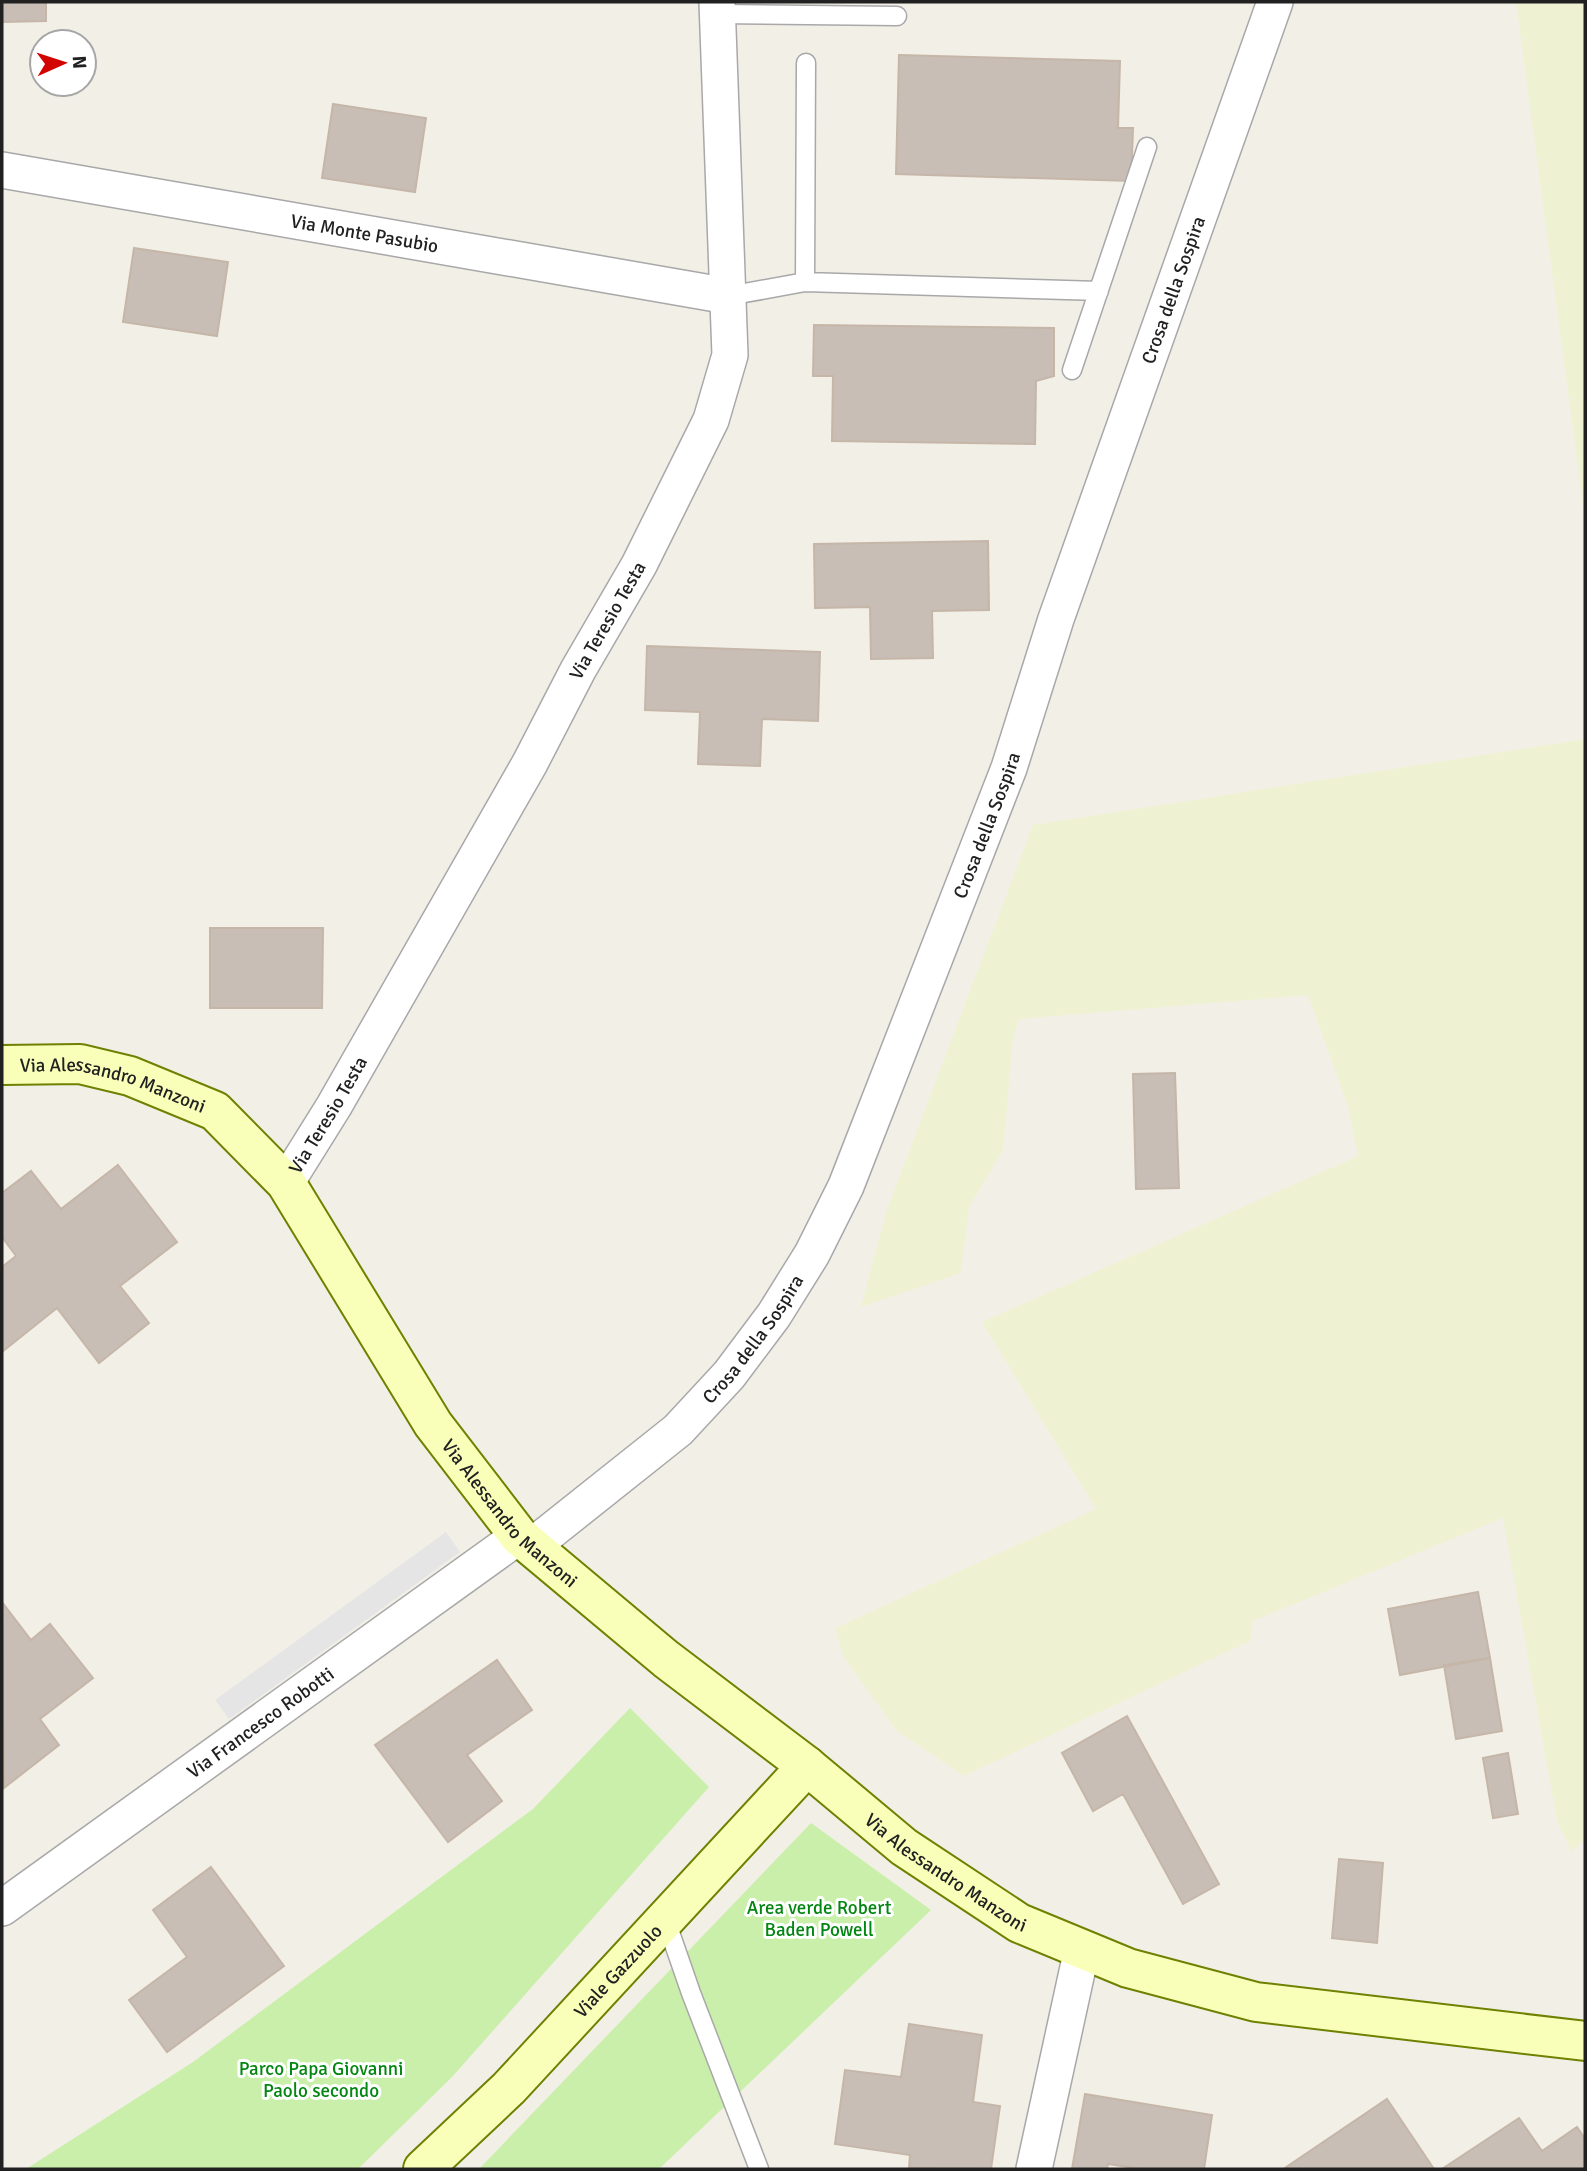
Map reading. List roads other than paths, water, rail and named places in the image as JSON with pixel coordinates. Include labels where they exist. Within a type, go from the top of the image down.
[{"type":"street","name":"Crosa della Sospira","points":[[525,1542],[678,1430],[729,1375],[775,1315],[812,1254],[846,1186],[1009,768],[1056,619],[1275,2]]},
{"type":"street","name":"Via Teresio Testa","points":[[286,1183],[334,1106],[530,763],[645,553],[711,420],[730,355],[729,7]]},
{"type":"street","name":"Via Monte Pasubio","points":[[2,170],[728,296]]},
{"type":"street","name":"Via Alessandro Manzoni","points":[[2,1065],[79,1063],[130,1076],[215,1111],[286,1183],[433,1424],[525,1542],[666,1659],[807,1766],[915,1854],[1019,1923],[1128,1968],[1256,2002],[1585,2041]]},
{"type":"street","name":"Via Francesco Robotti","points":[[2,1908],[525,1542]]},
{"type":"street","name":"Viale Gazzuolo","points":[[423,2169],[509,2088],[807,1766]]},
{"type":"street","points":[[1034,2169],[1082,1949]]},
{"type":"lane","points":[[729,7],[897,16]]},
{"type":"lane","points":[[805,282],[806,63]]},
{"type":"lane","points":[[1072,370],[1147,147]]},
{"type":"lane","points":[[728,296],[805,282],[1099,291]]},
{"type":"lane","points":[[666,1920],[691,1993],[759,2169]]},
{"type":"park label","name":"Area verde Robert Baden Powell","points":[[819,1918]]},
{"type":"park label","name":"Parco Papa Giovanni Paolo secondo","points":[[321,2079]]}]
